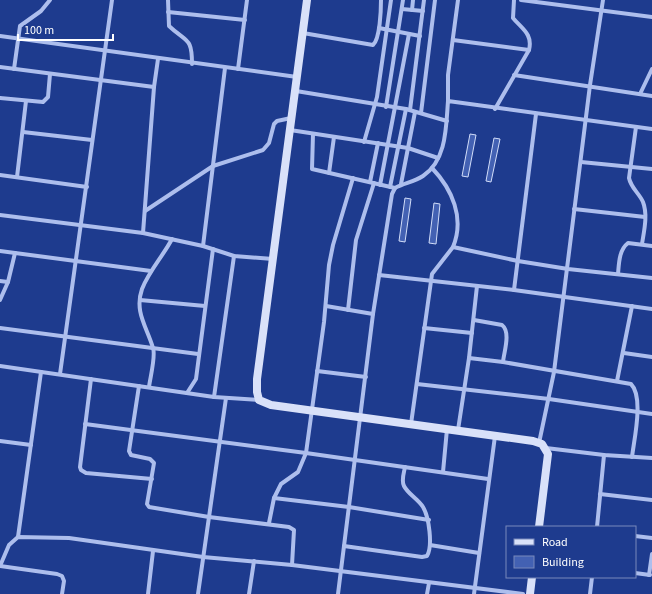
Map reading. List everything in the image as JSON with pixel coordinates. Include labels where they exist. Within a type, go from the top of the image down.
[{"type":"main road","points":[[307,0],[257,379],[256,392],[259,400],[271,405],[447,428],[539,443],[546,448],[548,454],[539,526]]},
{"type":"main road","points":[[530,594],[532,578]]},
{"type":"street","points":[[14,69],[20,26],[48,5],[50,0]]},
{"type":"street","points":[[60,374],[112,0]]},
{"type":"street","points":[[168,0],[169,26],[190,44],[192,48],[192,64]]},
{"type":"street","points":[[238,69],[247,0]]},
{"type":"street","points":[[303,33],[373,44],[375,42],[378,28],[382,0]]},
{"type":"street","points":[[364,142],[374,104],[392,0]]},
{"type":"street","points":[[386,107],[403,0]]},
{"type":"street","points":[[412,10],[413,0]]},
{"type":"street","points":[[401,184],[408,148],[410,110],[424,0]]},
{"type":"street","points":[[421,113],[435,0]]},
{"type":"street","points":[[314,134],[311,166],[314,170],[392,187],[418,179],[432,168],[438,158],[446,137],[448,75],[458,0]]},
{"type":"street","points":[[495,109],[529,50],[530,37],[526,30],[513,18],[514,0]]},
{"type":"street","points":[[521,0],[652,17]]},
{"type":"street","points":[[539,443],[554,372],[590,85],[603,0]]},
{"type":"street","points":[[402,9],[423,11]]},
{"type":"street","points":[[168,12],[245,20]]},
{"type":"street","points":[[378,28],[420,36]]},
{"type":"street","points":[[380,185],[409,34]]},
{"type":"street","points":[[0,36],[192,64],[297,77]]},
{"type":"street","points":[[453,40],[529,50]]},
{"type":"street","points":[[143,233],[154,87],[158,59]]},
{"type":"street","points":[[0,67],[154,87]]},
{"type":"street","points":[[202,246],[224,68]]},
{"type":"street","points":[[640,94],[652,69]]},
{"type":"street","points":[[0,98],[26,101],[46,101],[50,74]]},
{"type":"street","points":[[514,75],[590,85],[652,96]]},
{"type":"street","points":[[296,91],[410,110],[446,121]]},
{"type":"street","points":[[18,177],[26,101]]},
{"type":"street","points":[[448,101],[495,109],[652,129]]},
{"type":"street","points":[[338,594],[356,460],[373,314],[398,147],[410,110]]},
{"type":"street","points":[[514,290],[536,114]]},
{"type":"street","points":[[145,211],[213,166],[263,150],[269,143],[274,124],[277,121],[291,118]]},
{"type":"street","points":[[636,127],[630,183],[643,202],[646,216],[642,244]]},
{"type":"street","points":[[290,130],[408,148],[438,158]]},
{"type":"street","points":[[23,132],[92,140]]},
{"type":"street","points":[[329,173],[334,137]]},
{"type":"street","points":[[348,310],[356,240],[372,183],[378,143]]},
{"type":"street","points":[[581,162],[652,169]]},
{"type":"street","points":[[411,424],[430,280],[432,274],[453,247],[457,236],[456,208],[449,189],[432,168]]},
{"type":"street","points":[[0,175],[87,187]]},
{"type":"street","points":[[269,523],[274,498],[281,484],[298,472],[306,453],[313,411],[333,245],[353,178]]},
{"type":"street","points":[[574,210],[646,216]]},
{"type":"street","points":[[0,215],[81,227],[143,233],[202,246],[234,256],[273,259]]},
{"type":"street","points":[[149,387],[154,349],[144,328],[140,311],[140,300],[142,289],[151,271],[164,254],[172,239]]},
{"type":"street","points":[[618,274],[621,252],[624,246],[628,243],[652,246]]},
{"type":"street","points":[[453,247],[518,261],[568,269],[652,278]]},
{"type":"street","points":[[187,393],[196,379],[198,354],[213,249]]},
{"type":"street","points":[[0,251],[151,271]]},
{"type":"street","points":[[0,300],[8,282],[15,253]]},
{"type":"street","points":[[214,397],[234,256]]},
{"type":"street","points":[[379,275],[514,290],[563,298],[652,309]]},
{"type":"street","points":[[0,281],[8,282]]},
{"type":"street","points":[[458,430],[469,358],[477,286]]},
{"type":"street","points":[[140,300],[205,306]]},
{"type":"street","points":[[326,306],[373,314]]},
{"type":"street","points":[[617,381],[624,353],[632,306]]},
{"type":"street","points":[[474,320],[502,325],[506,328],[507,334],[503,362]]},
{"type":"street","points":[[0,328],[198,354]]},
{"type":"street","points":[[424,328],[472,333]]},
{"type":"street","points":[[624,353],[652,357]]},
{"type":"street","points":[[469,358],[503,362],[554,372],[631,384],[634,388],[637,412],[632,457]]},
{"type":"street","points":[[0,366],[214,397],[259,400]]},
{"type":"street","points":[[317,371],[366,377]]},
{"type":"street","points":[[42,372],[18,537],[9,545],[0,566],[62,576],[64,582],[62,594]]},
{"type":"street","points":[[91,379],[80,467],[83,472],[152,479]]},
{"type":"street","points":[[417,384],[464,388],[652,414]]},
{"type":"street","points":[[139,386],[131,430],[129,451],[131,455],[135,457],[153,460],[152,479],[147,504],[149,507],[209,517],[289,526],[294,530],[292,565]]},
{"type":"street","points":[[198,594],[226,398]]},
{"type":"street","points":[[85,424],[488,479]]},
{"type":"street","points":[[442,472],[447,428]]},
{"type":"street","points":[[474,594],[488,479],[495,436]]},
{"type":"street","points":[[0,441],[31,445]]},
{"type":"street","points":[[546,448],[604,455],[652,458]]},
{"type":"street","points":[[597,526],[604,455]]},
{"type":"street","points":[[344,546],[422,557],[426,556],[429,552],[430,545],[428,520],[423,507],[404,485],[404,467]]},
{"type":"street","points":[[600,494],[652,500]]},
{"type":"street","points":[[274,498],[349,507],[428,520]]},
{"type":"street","points":[[636,536],[652,538]]},
{"type":"street","points":[[18,537],[69,538],[153,551],[292,565],[428,584],[523,594]]},
{"type":"street","points":[[430,545],[479,553]]},
{"type":"street","points":[[148,594],[153,551]]},
{"type":"street","points":[[636,573],[651,576],[652,554]]},
{"type":"street","points":[[249,594],[254,561]]},
{"type":"street","points":[[590,594],[592,578]]},
{"type":"street","points":[[427,594],[428,584]]},
{"type":"building","points":[[470,134],[476,135],[468,177],[462,176]]},
{"type":"building","points":[[494,138],[500,139],[491,182],[486,181]]},
{"type":"building","points":[[405,198],[411,199],[405,242],[399,241]]},
{"type":"building","points":[[434,203],[440,204],[436,244],[429,243]]}]
